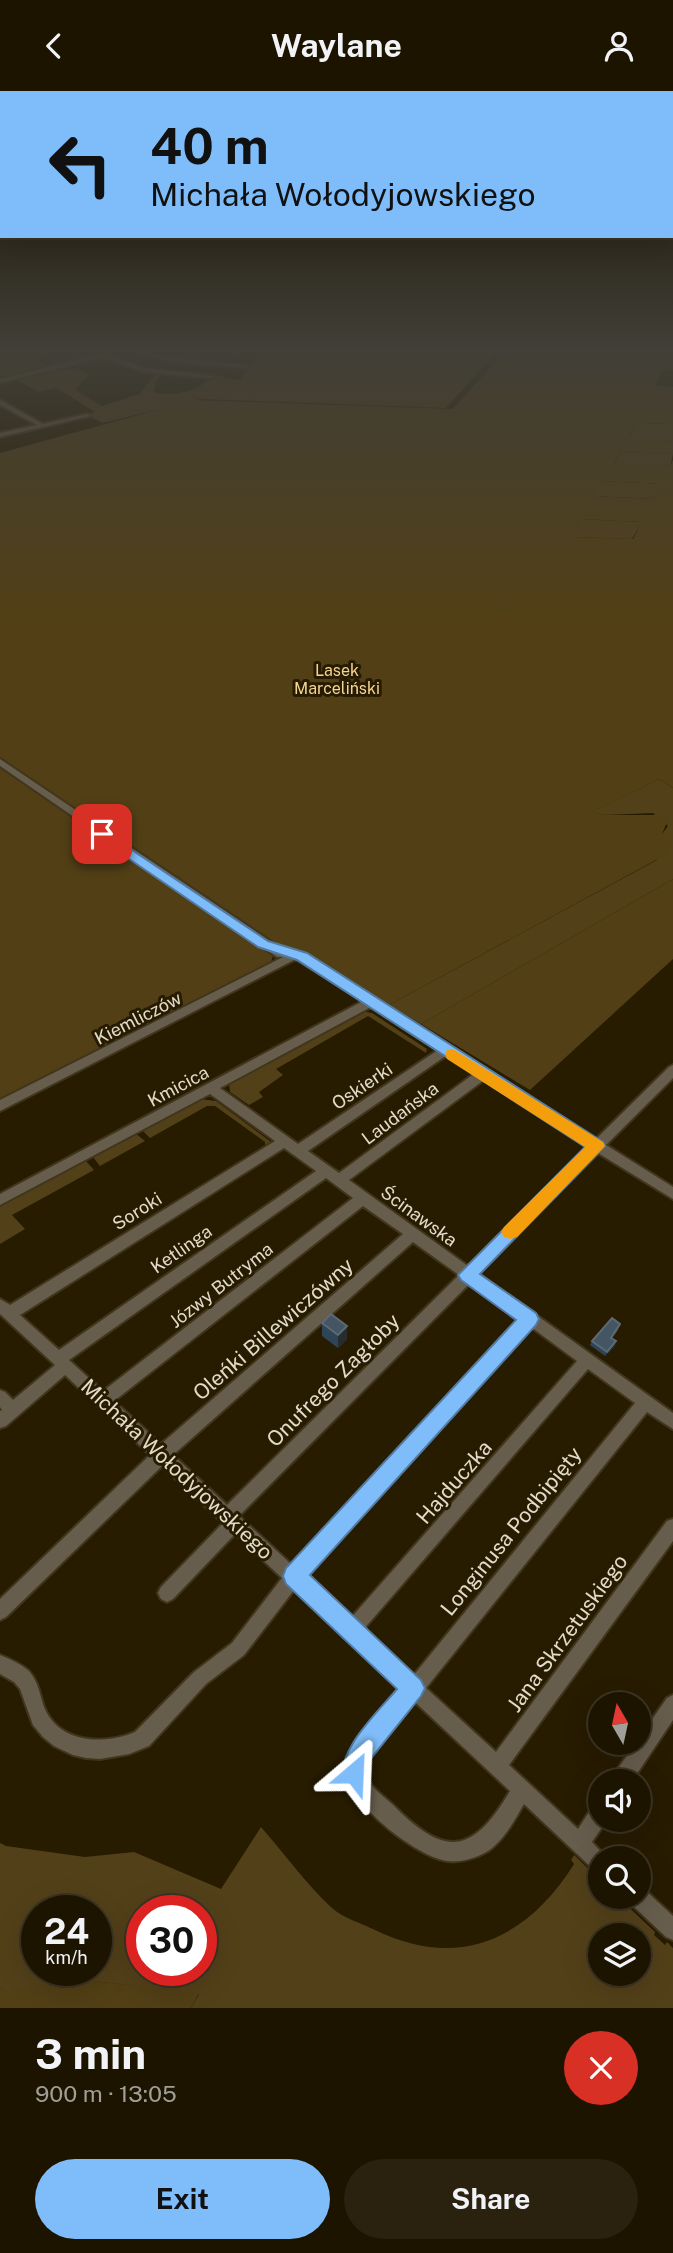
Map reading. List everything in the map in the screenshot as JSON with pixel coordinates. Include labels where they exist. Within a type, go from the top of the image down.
[{"type":"street","points":[[0,762],[241,929],[371,1002],[673,1193]]},
{"type":"street","name":"Kiemliczów","points":[[0,1107],[298,959]]},
{"type":"street","name":"Kmicica","points":[[0,1200],[371,1002]]},
{"type":"street","name":"Oskierki","points":[[298,1151],[446,1050]]},
{"type":"street","name":"Onufrego Zagłoby","points":[[232,1520],[467,1275],[673,1070]]},
{"type":"street","name":"Laudańska","points":[[338,1181],[483,1074]]},
{"type":"street","name":"Ścinawska","points":[[211,1088],[673,1422]]},
{"type":"street","name":"Soroki","points":[[5,1309],[285,1141]]},
{"type":"street","name":"Ketlinga","points":[[0,1422],[61,1363],[326,1171]]},
{"type":"street","name":"Józwy Butryma","points":[[102,1401],[362,1199]]},
{"type":"street","name":"Oleńki Billewiczówny","points":[[162,1456],[412,1235]]},
{"type":"street","name":"Michała Wołodyjowskiego","points":[[5,1309],[588,1851]]},
{"type":"street","points":[[0,1664],[24,1678],[40,1719],[71,1745],[96,1752],[130,1745],[142,1739],[200,1678],[238,1649],[294,1576],[529,1319]]},
{"type":"street","name":"Hajduczka","points":[[352,1630],[587,1360]]},
{"type":"street","points":[[0,1397],[13,1410]]},
{"type":"street","name":"Longinusa Podbipięty","points":[[413,1688],[645,1402]]},
{"type":"street","points":[[0,1611],[162,1456]]},
{"type":"street","points":[[167,1593],[232,1520]]},
{"type":"street","name":"Jana Skrzetuskiego","points":[[497,1766],[673,1527]]},
{"type":"street","points":[[413,1688],[358,1755],[354,1773],[362,1788],[404,1831],[435,1848],[451,1852],[466,1850],[492,1835],[522,1789]]},
{"type":"street","points":[[629,1769],[673,1704]]},
{"type":"street","points":[[580,1843],[588,1831]]},
{"type":"street","points":[[651,1909],[673,1930]]},
{"type":"shaded area","points":[[621,452],[673,454],[670,466],[614,464]]},
{"type":"shaded area","points":[[603,481],[661,484],[653,499],[594,496]]},
{"type":"shaded area","points":[[580,519],[642,522],[632,539],[571,537]]},
{"type":"shaded area","points":[[659,779],[673,788],[673,879],[421,1024],[389,1005],[657,860],[662,834],[668,826],[653,813],[605,815],[592,812]]},
{"type":"shaded area","points":[[361,1011],[372,1013],[427,1049],[426,1053],[368,1016],[276,1069],[283,1075],[259,1092],[263,1097],[249,1105],[230,1092],[229,1083]]},
{"type":"shaded area","points":[[200,1099],[216,1101],[271,1142],[265,1146],[265,1142],[215,1106],[207,1106],[150,1138],[143,1131]]},
{"type":"shaded area","points":[[135,1133],[145,1141],[100,1166],[93,1157]]},
{"type":"shaded area","points":[[85,1160],[94,1170],[12,1215],[25,1229],[0,1244],[0,1204]]},
{"type":"shaded area","points":[[261,1827],[313,1889],[341,1915],[406,1942],[435,1948],[462,1947],[488,1941],[513,1929],[535,1912],[555,1890],[574,1864],[571,1860],[574,1855],[588,1868],[588,1909],[631,1909],[645,1923],[588,1923],[588,1986],[651,1986],[651,1928],[665,1945],[667,1942],[673,1948],[673,2008],[191,2008],[199,1994],[134,1986],[217,1986],[217,1895],[126,1895],[126,1985],[112,1983],[112,1895],[21,1895],[21,1986],[49,1986],[6,1993],[0,1987],[0,1843],[85,1857],[134,1852],[221,1889]]},
{"type":"green space","name":"Lasek Marceliński","points":[[42,441],[673,441],[673,454],[621,452],[614,463],[670,466],[673,460],[673,788],[659,779],[593,812],[605,815],[662,815],[668,820],[662,834],[672,846],[669,853],[389,1005],[305,953],[285,948],[273,955],[271,963],[0,1099],[0,453]],"holes":[[[603,481],[660,484],[653,499],[595,496]],[[580,519],[641,522],[633,539],[572,537]]]},
{"type":"green space","points":[[673,879],[673,959],[530,1090],[421,1024]]},
{"type":"green space","points":[[112,1983],[199,1993],[191,2008],[0,2008],[0,1987],[6,1992],[46,1986],[112,1986]]},
{"type":"building","points":[[331,1314],[347,1326],[338,1335],[322,1323]]},
{"type":"building","points":[[612,1318],[620,1324],[611,1338],[616,1341],[607,1352],[592,1341]]},
{"type":"slow traffic","points":[[453,1054],[597,1146],[510,1232]]},
{"type":"route","points":[[102,834],[263,944],[302,957],[597,1146],[467,1275],[529,1319],[294,1576],[413,1688],[358,1755],[354,1763],[354,1773]]}]
